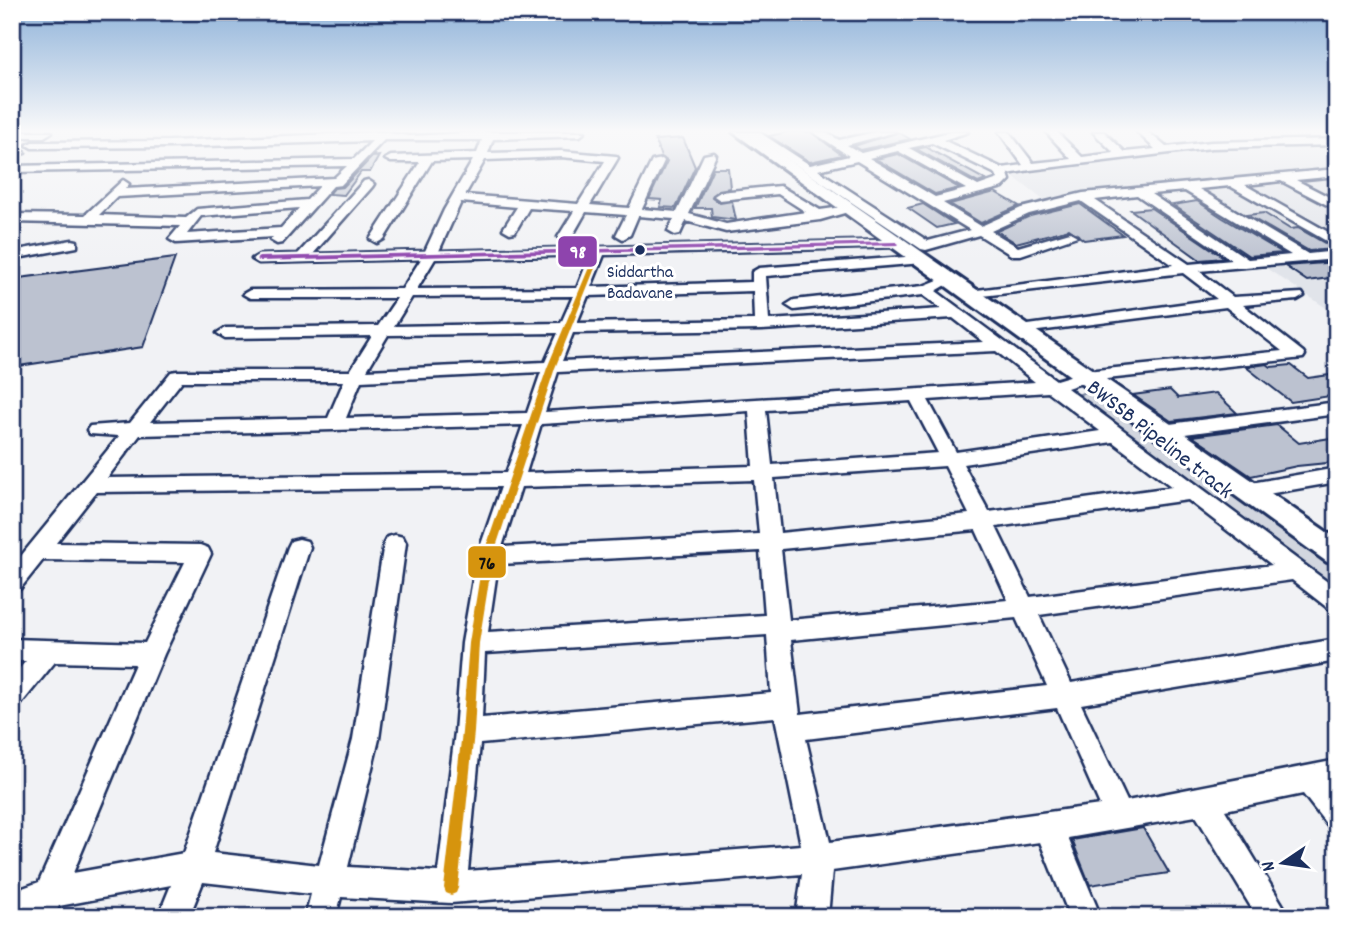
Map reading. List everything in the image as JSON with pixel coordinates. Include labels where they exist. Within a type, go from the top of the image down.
[{"type":"street","points":[[88,219],[132,175]]},
{"type":"street","points":[[115,192],[337,182],[344,175]]},
{"type":"street","points":[[377,239],[417,175]]},
{"type":"street","points":[[335,422],[355,376],[409,293],[470,175]]},
{"type":"street","points":[[541,253],[581,207],[601,175]]},
{"type":"street","points":[[623,236],[652,175]]},
{"type":"street","points":[[675,232],[700,175]]},
{"type":"street","name":"BWSSB Pipeline track","points":[[801,175],[849,210],[895,237],[918,260],[948,280],[962,304],[1000,346],[1337,602]]},
{"type":"street","points":[[816,175],[895,237]]},
{"type":"street","points":[[889,175],[1016,252],[1070,236]]},
{"type":"street","points":[[949,175],[976,190]]},
{"type":"street","points":[[932,202],[1002,183],[1002,175]]},
{"type":"street","points":[[330,182],[259,258],[598,253],[757,247],[895,237],[926,246],[980,231],[1025,211],[1083,197],[1291,175]]},
{"type":"street","points":[[1282,176],[1337,206]]},
{"type":"street","points":[[1230,181],[1337,243]]},
{"type":"street","points":[[301,259],[368,184]]},
{"type":"street","points":[[1187,187],[1306,258]]},
{"type":"street","points":[[720,197],[780,190],[820,216]]},
{"type":"street","points":[[1140,192],[1247,264]]},
{"type":"street","points":[[96,430],[533,419],[1055,386],[1086,376],[1297,355],[1186,268],[1083,197]]},
{"type":"street","points":[[457,198],[680,216],[726,228],[849,210]]},
{"type":"street","points":[[284,232],[176,239],[197,213],[313,203]]},
{"type":"street","points":[[510,229],[525,203]]},
{"type":"street","points":[[12,218],[190,222]]},
{"type":"street","points":[[12,255],[72,244]]},
{"type":"street","points":[[757,247],[762,325]]},
{"type":"street","points":[[450,888],[468,732],[474,643],[488,556],[551,368],[598,253]]},
{"type":"street","points":[[225,333],[762,325],[962,304],[1186,268],[1337,255]]},
{"type":"street","points":[[250,294],[583,292],[759,279],[918,260]]},
{"type":"street","points":[[793,305],[926,290],[948,280]]},
{"type":"street","points":[[926,290],[1021,331],[1245,491],[1333,549]]},
{"type":"street","points":[[1021,331],[1229,302],[1297,296]]},
{"type":"street","points":[[12,583],[177,376],[355,376],[1000,346]]},
{"type":"street","points":[[917,395],[983,521],[1120,817]]},
{"type":"street","points":[[757,405],[788,716],[819,858],[812,917]]},
{"type":"street","points":[[1162,431],[1337,408]]},
{"type":"street","points":[[90,485],[513,479],[764,472],[952,459],[1118,435]]},
{"type":"street","points":[[1245,491],[1337,475]]},
{"type":"street","points":[[488,556],[772,542],[983,521],[1190,492]]},
{"type":"street","points":[[320,917],[366,739],[396,543]]},
{"type":"street","points":[[173,917],[194,866],[299,547]]},
{"type":"street","points":[[36,551],[200,554],[152,654],[44,905]]},
{"type":"street","points":[[474,643],[778,627],[1022,608],[1295,571]]},
{"type":"street","points":[[12,650],[152,654]]},
{"type":"street","points":[[468,732],[788,716],[1062,696],[1337,650]]},
{"type":"street","points":[[12,696],[49,651]]},
{"type":"street","points":[[12,908],[44,905],[194,866],[330,881],[450,888],[819,858],[1120,817],[1323,777],[1337,815]]},
{"type":"street","points":[[1203,801],[1275,917]]},
{"type":"street","points":[[1048,827],[1086,917]]},
{"type":"shaded area","points":[[1012,175],[1337,175],[1337,315],[1263,266],[1307,260],[1177,184],[1042,199]]},
{"type":"shaded area","points":[[1096,388],[1337,563],[1337,596],[1072,397]]},
{"type":"building","points":[[354,175],[359,175],[344,195],[329,194],[334,188],[343,187]]},
{"type":"building","points":[[660,175],[691,175],[676,208],[660,207],[662,200],[649,199]]},
{"type":"building","points":[[710,175],[729,175],[730,188],[719,190],[712,197],[720,203],[732,201],[736,220],[712,217],[711,208],[695,208]]},
{"type":"building","points":[[904,175],[936,175],[959,188],[935,194]]},
{"type":"building","points":[[964,175],[978,175],[986,180],[978,183]]},
{"type":"building","points":[[995,192],[1019,206],[981,223],[950,204]]},
{"type":"building","points":[[1197,201],[1283,253],[1249,256],[1173,205]]},
{"type":"building","points":[[923,204],[954,224],[937,228],[908,208]]},
{"type":"building","points":[[1080,204],[1123,235],[1084,240],[1069,229],[1016,243],[997,231],[1030,216]]},
{"type":"building","points":[[1151,208],[1225,258],[1200,260],[1131,210]]},
{"type":"building","points":[[1264,213],[1290,229],[1298,228],[1335,249],[1309,251],[1247,215]]},
{"type":"building","points":[[175,258],[143,347],[12,367],[12,279]]},
{"type":"building","points":[[1337,262],[1337,277],[1307,281],[1285,266]]},
{"type":"building","points":[[1267,364],[1271,367],[1291,365],[1308,378],[1337,374],[1337,395],[1291,402],[1246,367]]},
{"type":"building","points":[[1170,390],[1178,398],[1216,393],[1237,413],[1171,421],[1133,395]]},
{"type":"building","points":[[1277,425],[1299,443],[1337,437],[1337,462],[1297,466],[1251,476],[1192,436]]},
{"type":"building","points":[[1143,828],[1169,873],[1090,885],[1072,840]]},
{"type":"transit line","name":"98","points":[[259,259],[896,244]]},
{"type":"transit line","name":"76","points":[[451,888],[468,732],[474,643],[488,556],[551,368],[598,253]]},
{"type":"place","name":"Siddartha Badavane","points":[[640,250]]}]
